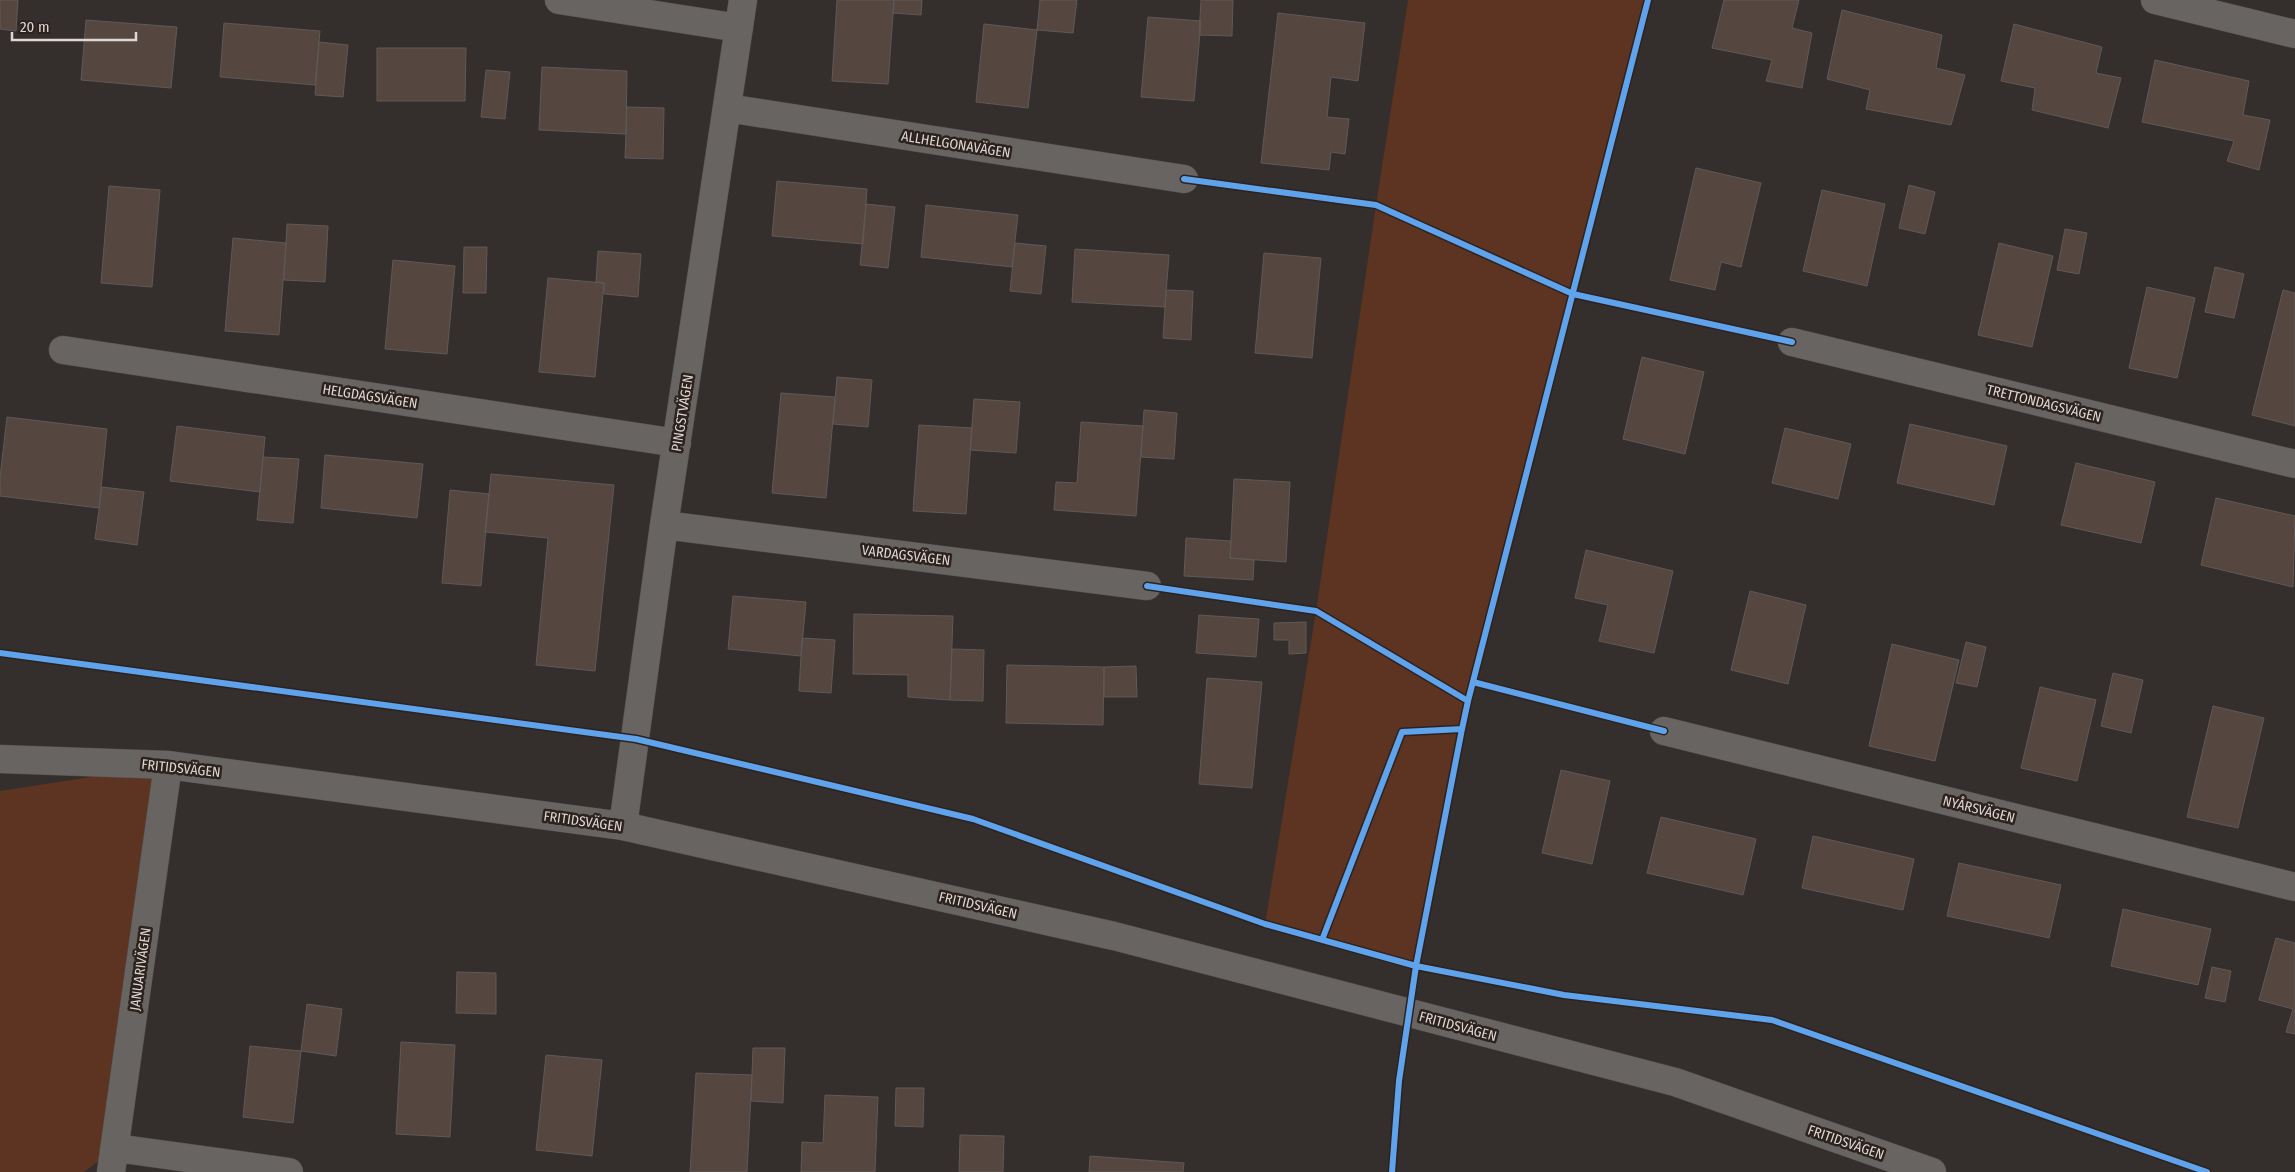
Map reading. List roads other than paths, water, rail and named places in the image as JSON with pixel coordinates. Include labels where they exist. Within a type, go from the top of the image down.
[{"type":"street","points":[[559,0],[739,28]]},
{"type":"street","name":"PINGSTVÄGEN","points":[[623,826],[664,525],[678,443],[743,0]]},
{"type":"street","points":[[2155,0],[2295,34]]},
{"type":"street","name":"ALLHELGONAVÄGEN","points":[[727,108],[1184,179]]},
{"type":"street","name":"TRETTONDAGSVÄGEN","points":[[1792,342],[2295,464]]},
{"type":"street","name":"HELGDAGSVÄGEN","points":[[63,350],[678,443]]},
{"type":"street","name":"VARDAGSVÄGEN","points":[[664,525],[1147,586]]},
{"type":"street","name":"NYÅRSVÄGEN","points":[[1664,730],[2295,887]]},
{"type":"street","name":"FRITIDSVÄGEN","points":[[0,759],[168,765],[623,826],[1114,936],[1675,1082],[1932,1172]]},
{"type":"street","name":"JANUARIVÄGEN","points":[[114,1160],[168,765]]},
{"type":"street","points":[[114,1160],[289,1172]]}]
